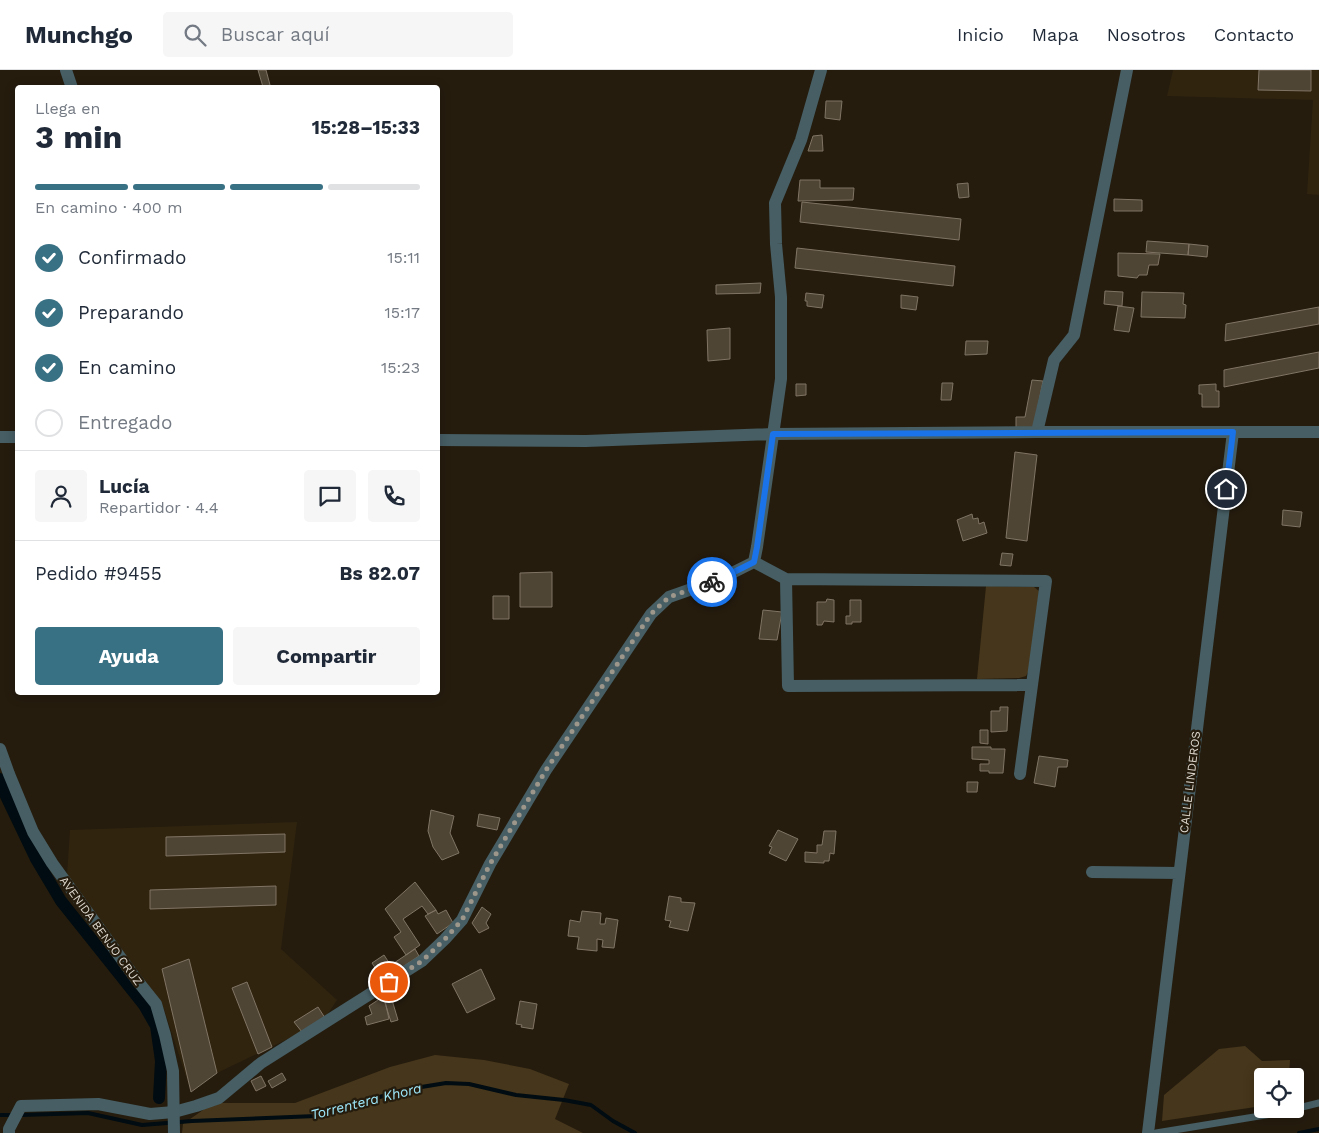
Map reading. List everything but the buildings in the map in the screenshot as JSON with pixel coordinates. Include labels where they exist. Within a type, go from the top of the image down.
[{"type":"street","points":[[66,70],[71,85]]},
{"type":"street","points":[[754,562],[781,379],[782,297],[776,244],[775,203],[801,140],[821,70]]},
{"type":"street","points":[[1037,432],[1054,360],[1074,335],[1127,70]]},
{"type":"street","name":"CALLE LINDEROS","points":[[1148,1133],[1233,432]]},
{"type":"street","points":[[440,440],[586,441],[773,434],[1319,432]]},
{"type":"street","points":[[0,437],[15,437]]},
{"type":"street","points":[[754,562],[786,579],[1046,580],[1020,774]]},
{"type":"street","points":[[8,1129],[21,1106],[98,1104],[150,1114],[172,1121],[196,1106],[219,1098],[261,1063],[422,961],[462,920],[490,864],[546,770],[651,614],[669,597],[720,579],[754,562]]},
{"type":"street","points":[[786,579],[788,686],[1032,685]]},
{"type":"street","name":"AVENIDA BENJO CRUZ","points":[[0,749],[8,774],[33,832],[52,863],[156,1004],[173,1071],[172,1121]]},
{"type":"street","points":[[1092,872],[1179,873]]},
{"type":"lane","points":[[1156,1133],[1278,1113],[1319,1104]]},
{"type":"shaded area","points":[[1173,70],[1319,70],[1319,195],[1307,194],[1313,100],[1167,96]]},
{"type":"shaded area","points":[[986,586],[1034,587],[1039,591],[1029,670],[1026,676],[1019,678],[977,679]]},
{"type":"shaded area","points":[[297,822],[281,949],[337,1000],[325,1018],[302,1032],[217,1073],[191,1092],[164,1009],[67,875],[70,830]]},
{"type":"shaded area","points":[[1245,1046],[1262,1061],[1290,1060],[1290,1068],[1254,1068],[1254,1107],[1162,1121],[1164,1095],[1219,1049]]},
{"type":"shaded area","points":[[435,1055],[484,1060],[530,1069],[569,1084],[555,1119],[583,1133],[182,1133],[183,1124],[213,1103],[295,1103],[390,1067]]},
{"type":"waterway","points":[[0,779],[5,794],[36,859],[61,901],[144,1005],[156,1026],[161,1061],[159,1098]]},
{"type":"waterway","name":"Torrentera Khora","points":[[20,1115],[88,1113],[142,1125],[316,1116],[403,1090],[446,1083],[469,1084],[516,1095],[591,1105],[613,1121],[635,1133]]},
{"type":"waterway","name":"Torrentera Khora","points":[[0,1115],[13,1115]]},
{"type":"waterway","name":"Torrentera Khora","points":[[1299,1133],[1319,1129]]},
{"type":"way so far","points":[[389,982],[422,961],[462,920],[490,864],[546,770],[651,614],[669,597],[712,582]]},
{"type":"route","points":[[712,582],[754,562],[773,434],[1233,432],[1226,489]]}]
